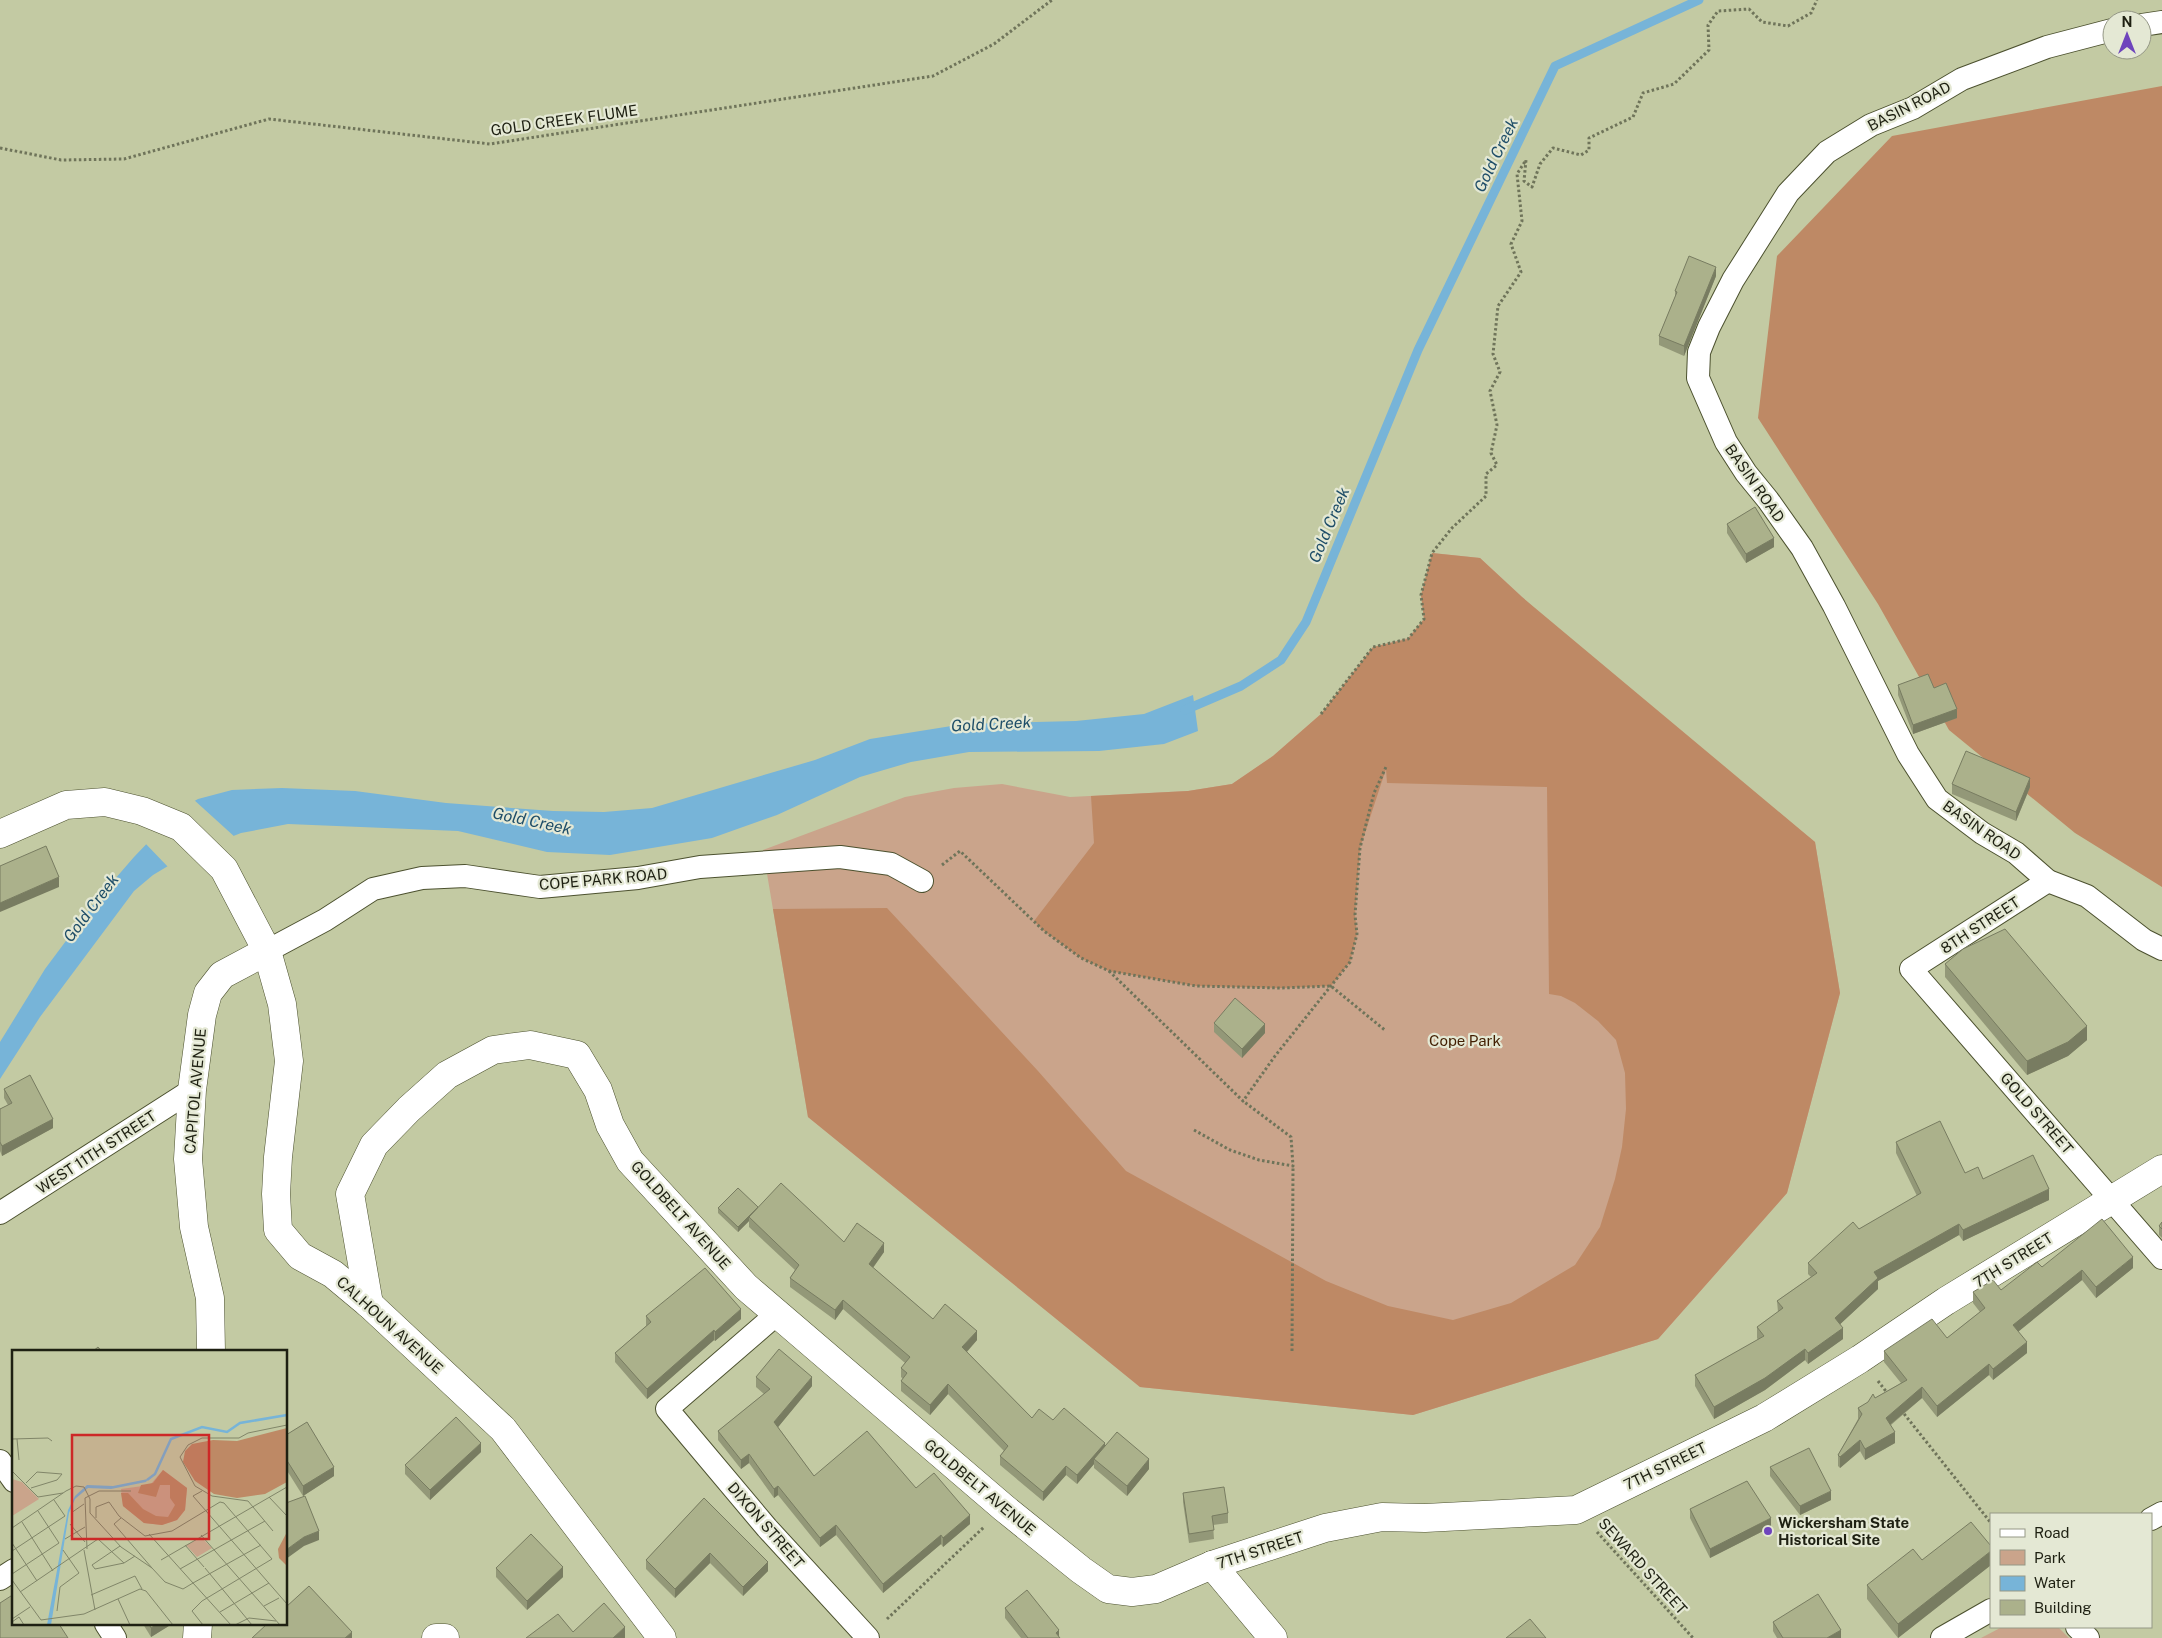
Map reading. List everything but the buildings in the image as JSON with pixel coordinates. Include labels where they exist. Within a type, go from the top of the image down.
[{"type":"street","name":"BASIN ROAD","points":[[2102,33],[2048,47],[1962,79],[1913,108],[1871,125],[1827,152],[1788,193],[1732,280],[1709,326],[1699,352],[1698,378],[1726,442],[1746,473],[1802,548],[1834,606],[1908,754],[1937,799],[1982,833],[2016,853],[2048,881],[2087,896],[2144,940],[2162,949]]},
{"type":"street","name":"CALHOUN AVENUE","points":[[0,834],[66,805],[105,802],[142,810],[181,827],[224,869],[266,951],[282,1004],[289,1060],[278,1157],[276,1194],[278,1230],[300,1256],[333,1274],[369,1304],[503,1429],[662,1638]]},
{"type":"street","name":"COPE PARK ROAD","points":[[266,951],[325,920],[373,889],[422,878],[466,876],[540,887],[638,878],[700,867],[840,857],[891,864],[930,875]]},
{"type":"street","name":"8TH STREET","points":[[1910,969],[2048,881]]},
{"type":"street","name":"CAPITOL AVENUE","points":[[211,1350],[210,1298],[194,1227],[188,1159],[192,1090],[202,1016],[208,993],[222,975],[266,951]]},
{"type":"street","name":"GOLD STREET","points":[[1910,969],[2162,1258]]},
{"type":"street","name":"GOLDBELT AVENUE","points":[[369,1304],[350,1194],[374,1145],[409,1109],[447,1075],[493,1050],[530,1045],[577,1055],[598,1090],[610,1125],[630,1161],[746,1287],[1004,1508],[1081,1570],[1108,1589]]},
{"type":"street","name":"WEST 11TH STREET","points":[[0,1213],[192,1090]]},
{"type":"street","name":"7TH STREET","points":[[1108,1589],[1132,1592],[1156,1589],[1212,1565],[1326,1528],[1382,1517],[1425,1518],[1576,1510],[1764,1418],[1946,1301],[2162,1169]]},
{"type":"street","name":"DIXON STREET","points":[[778,1314],[667,1409],[767,1528],[868,1638]]},
{"type":"street","points":[[0,1461],[12,1479]]},
{"type":"street","points":[[1212,1565],[1273,1638]]},
{"type":"street","points":[[0,1579],[12,1571]]},
{"type":"street","points":[[1942,1638],[1990,1611]]},
{"type":"street","points":[[107,1626],[115,1638]]},
{"type":"street","points":[[2079,1628],[2088,1638]]},
{"type":"path","name":"GOLD CREEK FLUME","points":[[0,148],[61,160],[124,159],[269,119],[490,144],[933,76],[994,44],[1052,0]]},
{"type":"path","points":[[1321,714],[1373,647],[1408,638],[1424,619],[1421,595],[1432,553],[1452,528],[1486,496],[1486,474],[1497,465],[1491,454],[1497,425],[1490,392],[1500,372],[1493,354],[1498,306],[1521,272],[1511,244],[1522,221],[1517,174],[1526,160],[1524,181],[1532,188],[1540,164],[1554,148],[1580,155],[1589,150],[1589,138],[1632,117],[1643,93],[1674,84],[1708,50],[1708,25],[1718,11],[1749,9],[1762,22],[1788,26],[1811,12],[1817,0]]},
{"type":"path","points":[[1243,1101],[1275,1056],[1350,962],[1357,934],[1355,915],[1360,848],[1374,793],[1386,767]]},
{"type":"path","points":[[930,875],[960,851],[1044,931],[1081,958],[1109,971],[1196,986],[1281,988],[1331,986],[1386,1031]]},
{"type":"path","points":[[1109,971],[1243,1101],[1291,1137],[1293,1166],[1292,1351]]},
{"type":"path","points":[[1194,1130],[1230,1150],[1259,1160],[1293,1166]]},
{"type":"path","points":[[1860,1358],[1890,1396]]},
{"type":"path","points":[[1896,1404],[1990,1523]]},
{"type":"path","points":[[868,1638],[1004,1508]]},
{"type":"path","name":"SEWARD STREET","points":[[1576,1510],[1693,1638]]},
{"type":"green space","name":"Cope Park","points":[[1432,553],[1480,558],[1629,696],[1815,842],[1840,993],[1787,1193],[1658,1339],[1413,1415],[1140,1387],[808,1117],[763,850],[905,797],[954,788],[1002,784],[1070,797],[1188,791],[1232,784],[1273,756],[1321,714],[1373,647],[1408,638],[1424,619],[1421,595]]},
{"type":"green space","points":[[2000,1628],[2059,1628],[2069,1638],[1981,1638]]},
{"type":"shaded area","points":[[2162,86],[2162,887],[2075,833],[1949,730],[1878,604],[1758,418],[1777,256],[1892,136]]},
{"type":"shaded area","name":"Cope Park","points":[[1432,553],[1480,558],[1522,597],[1815,842],[1840,993],[1787,1193],[1658,1339],[1413,1415],[1140,1387],[808,1117],[773,909],[887,908],[1038,1071],[1126,1171],[1326,1281],[1388,1306],[1453,1320],[1511,1303],[1575,1265],[1600,1227],[1615,1179],[1622,1147],[1626,1109],[1625,1073],[1616,1040],[1598,1021],[1575,1003],[1561,996],[1549,994],[1547,787],[1387,783],[1386,769],[1360,848],[1355,915],[1357,934],[1350,962],[1331,986],[1281,988],[1196,986],[1109,971],[1081,958],[1044,931],[1034,921],[1094,843],[1091,796],[1188,791],[1232,784],[1273,756],[1321,714],[1373,647],[1408,639],[1424,619],[1421,595]]},
{"type":"water","points":[[1193,695],[1198,731],[1164,744],[1099,751],[969,752],[911,762],[860,777],[777,815],[712,838],[610,855],[547,852],[458,831],[288,824],[241,833],[188,854],[153,875],[134,891],[40,1017],[0,1079],[0,1042],[45,969],[95,902],[134,857],[179,810],[198,799],[232,790],[282,788],[355,791],[446,803],[553,811],[604,812],[652,808],[815,760],[870,739],[964,724],[1076,721],[1144,714]]},
{"type":"pier","points":[[193,799],[236,838],[189,856],[169,868],[144,842],[177,808]]},
{"type":"waterway","name":"Gold Creek","points":[[1185,710],[1241,686],[1281,660],[1306,622],[1418,350],[1555,66],[1699,0]]},
{"type":"place","name":"Wickersham State Historical Site","points":[[1768,1531]]}]
